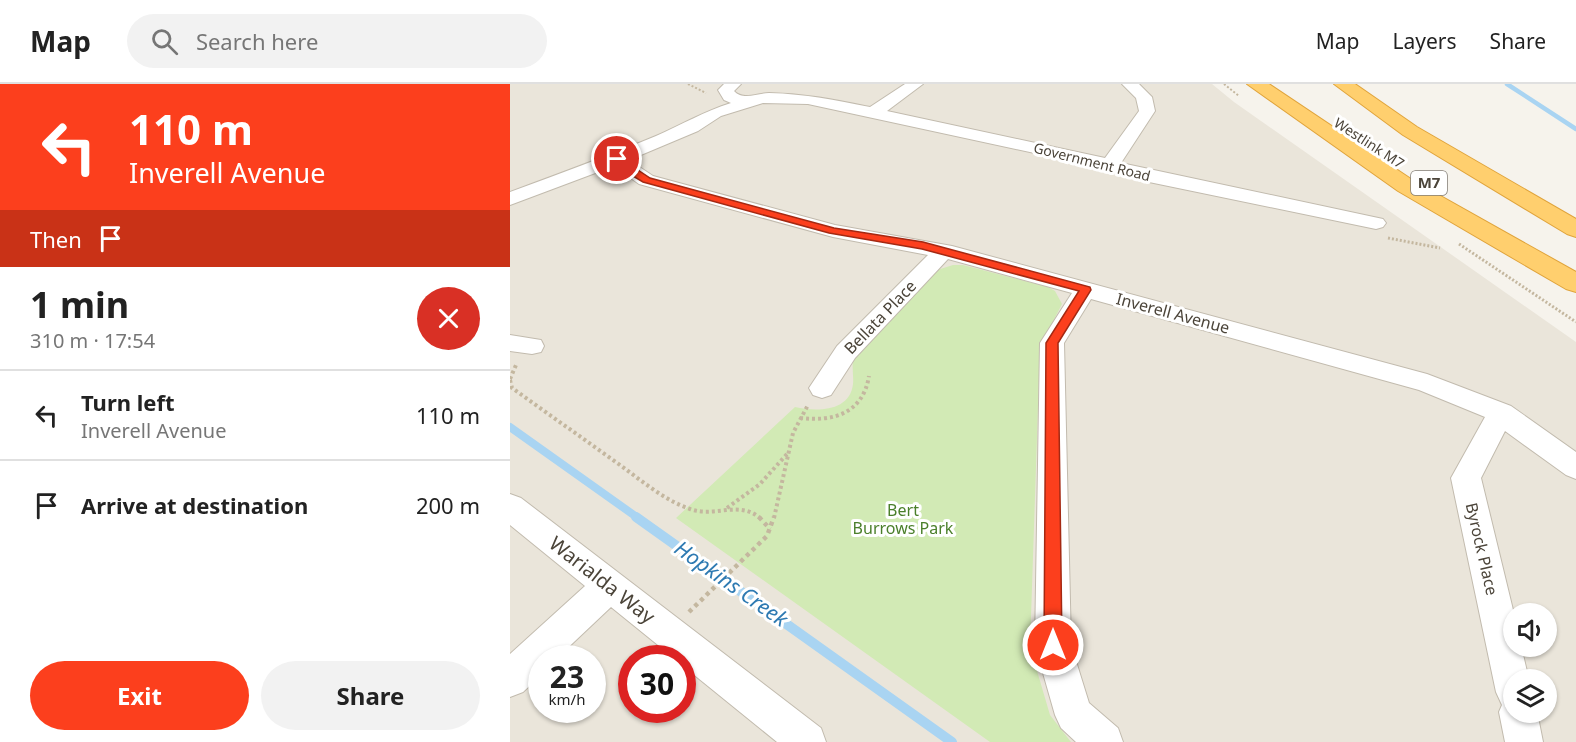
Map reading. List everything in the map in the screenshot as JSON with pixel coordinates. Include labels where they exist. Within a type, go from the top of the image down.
[{"type":"highway","points":[[1256,84],[1406,186],[1576,283]]},
{"type":"highway","name":"Westlink M7","points":[[1286,84],[1320,111],[1576,277]]},
{"type":"highway","name":"Westlink M7","points":[[1343,84],[1410,131],[1576,227]]},
{"type":"highway","name":"M7","points":[[1361,84],[1414,122],[1576,227]]},
{"type":"street","points":[[873,113],[915,84]]},
{"type":"street","points":[[1109,165],[1122,150],[1147,111],[1144,97],[1130,84]]},
{"type":"street","points":[[510,199],[617,159],[692,127],[720,95],[759,99],[777,92],[780,85]]},
{"type":"street","name":"Government Road","points":[[780,85],[808,99]]},
{"type":"street","name":"Government Road","points":[[759,99],[808,99],[1109,165],[1149,176],[1376,224]]},
{"type":"street","name":"Inverell Avenue","points":[[617,159],[646,180],[833,231],[944,251],[1427,383],[1501,413],[1576,467]]},
{"type":"street","name":"Bellata Place","points":[[822,388],[846,352],[944,251]]},
{"type":"street","points":[[1086,290],[1052,343],[1053,645],[1074,715],[1104,742]]},
{"type":"street","name":"Byrock Place","points":[[1501,413],[1466,478],[1509,669]]},
{"type":"street","name":"Warialda Way","points":[[510,507],[807,742]]},
{"type":"street","points":[[510,679],[609,586]]},
{"type":"street","points":[[1520,723],[1524,742]]},
{"type":"path","points":[[688,84],[720,95]]},
{"type":"path","points":[[800,418],[813,420],[836,417],[848,411],[857,405],[865,393],[869,376]]},
{"type":"path","points":[[510,380],[512,388],[662,495],[690,509],[707,513],[726,509],[746,510],[758,516],[770,529]]},
{"type":"path","points":[[689,613],[767,536],[781,495],[788,453],[800,418],[822,388]]},
{"type":"path","points":[[726,509],[747,497],[788,453]]},
{"type":"shaded area","points":[[510,84],[1212,84],[1234,102],[1576,342],[1576,742],[510,742]]},
{"type":"green space","name":"Bert Burrows Park","points":[[953,265],[963,265],[1048,287],[1055,291],[1062,304],[1040,347],[1030,647],[1050,715],[1071,742],[990,742],[676,518],[795,407],[831,408],[846,400],[853,384],[854,357],[934,271]]},
{"type":"waterway","points":[[1507,84],[1576,129]]},
{"type":"waterway","name":"Hopkins Creek","points":[[510,427],[638,518]]},
{"type":"waterway","name":"Hopkins Creek","points":[[636,517],[952,742]]},
{"type":"route","points":[[617,159],[646,180],[833,231],[923,246],[1086,290],[1052,343],[1053,645]]}]
